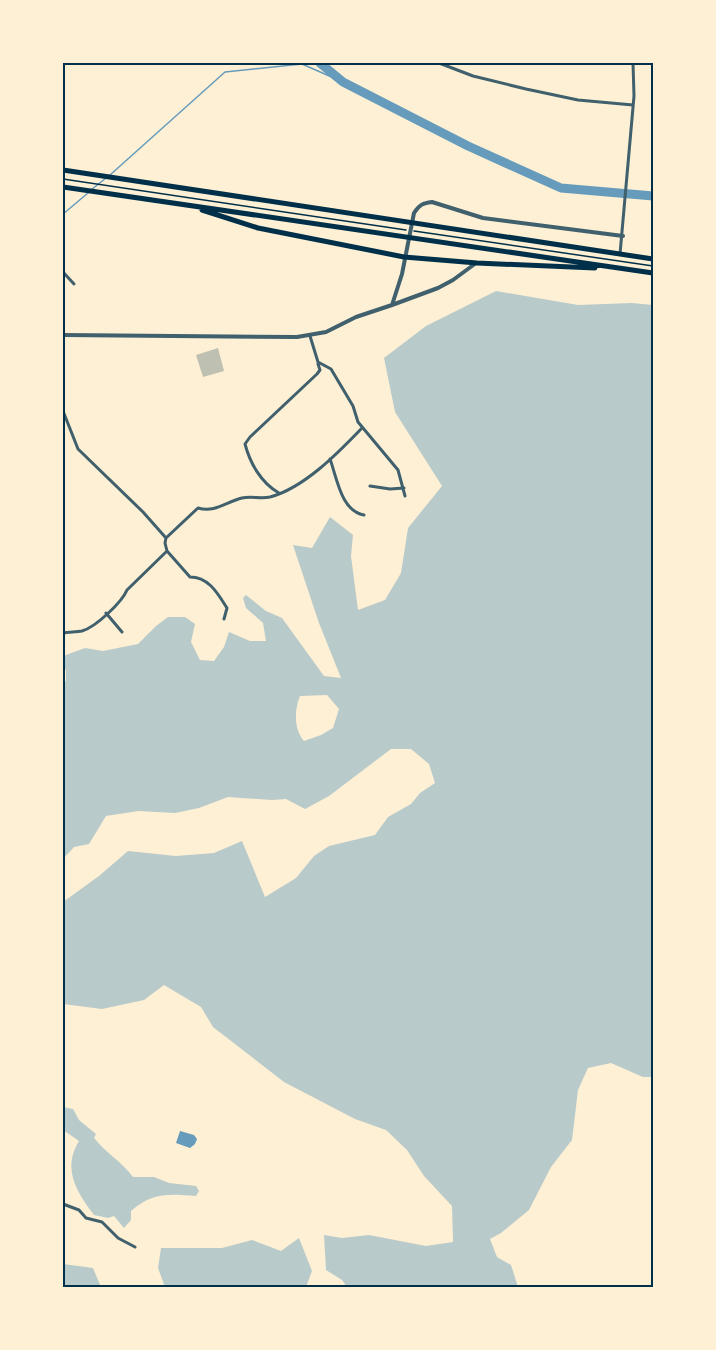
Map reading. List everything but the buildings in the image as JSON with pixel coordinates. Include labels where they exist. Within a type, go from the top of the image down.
[{"type":"highway","points":[[63,170],[653,259]]},
{"type":"highway","points":[[63,187],[653,273]]},
{"type":"highway","points":[[183,205],[258,228],[405,257],[477,263],[632,270]]},
{"type":"street","points":[[439,63],[473,76],[526,89],[578,100],[633,105]]},
{"type":"street","points":[[620,254],[633,105],[633,63]]},
{"type":"street","points":[[392,305],[414,213],[424,203],[432,202],[491,219],[622,236]]},
{"type":"street","points":[[63,335],[310,336],[326,332],[356,317],[438,288],[477,263]]},
{"type":"street","points":[[63,272],[74,284]]},
{"type":"street","points":[[280,494],[268,485],[255,470],[245,444],[320,370],[310,336]]},
{"type":"street","points":[[318,362],[330,369],[353,406],[362,428],[398,470],[405,496]]},
{"type":"street","points":[[63,411],[78,450],[166,538]]},
{"type":"street","points":[[224,619],[227,608],[216,591],[202,578],[190,577],[167,551],[166,538],[198,508],[207,510],[244,498],[262,499],[280,494],[295,486],[330,459],[362,428]]},
{"type":"street","points":[[330,459],[346,505],[356,514],[364,515]]},
{"type":"street","points":[[370,486],[390,489],[404,488]]},
{"type":"street","points":[[63,633],[82,631],[91,626],[124,598],[128,590],[167,551]]},
{"type":"street","points":[[106,613],[122,632]]},
{"type":"street","points":[[63,1204],[79,1210],[86,1218],[102,1222],[118,1238],[135,1247]]},
{"type":"path","points":[[63,179],[400,229]]},
{"type":"path","points":[[415,231],[653,266]]},
{"type":"shaded area","points":[[496,291],[578,305],[632,303],[653,305],[653,1077],[643,1077],[611,1063],[588,1068],[578,1090],[572,1140],[551,1167],[529,1210],[490,1239],[497,1257],[511,1265],[518,1287],[347,1287],[342,1280],[326,1270],[324,1235],[342,1238],[369,1235],[426,1246],[453,1242],[452,1206],[424,1176],[407,1150],[386,1130],[355,1119],[284,1082],[213,1027],[201,1007],[164,985],[144,1000],[102,1009],[63,1004],[63,902],[128,851],[176,856],[214,853],[242,841],[265,897],[296,878],[314,856],[329,846],[375,835],[388,817],[411,804],[420,793],[435,783],[429,764],[411,749],[391,749],[329,796],[305,809],[286,799],[228,797],[199,808],[175,813],[138,811],[106,816],[89,844],[74,847],[63,859],[63,683],[66,681],[66,670],[63,668],[63,656],[85,648],[103,651],[138,644],[168,617],[185,617],[195,624],[191,642],[200,660],[214,661],[224,647],[229,632],[250,641],[266,641],[263,623],[246,608],[243,598],[246,595],[266,611],[282,618],[324,676],[341,678],[319,623],[293,545],[312,548],[330,517],[353,535],[351,556],[358,610],[385,600],[401,573],[408,528],[442,486],[395,412],[384,358],[426,326]],"holes":[[[327,695],[339,709],[333,728],[304,741],[298,731],[296,720],[300,696]]]},
{"type":"shaded area","points":[[63,1107],[73,1109],[79,1120],[96,1134],[94,1138],[133,1177],[154,1177],[169,1183],[196,1186],[199,1191],[196,1196],[169,1195],[146,1200],[131,1211],[131,1220],[124,1228],[114,1216],[108,1218],[94,1215],[73,1180],[72,1161],[79,1141],[63,1130]]},
{"type":"shaded area","points":[[299,1238],[312,1271],[306,1287],[165,1287],[158,1268],[161,1248],[222,1248],[252,1240],[281,1251]]},
{"type":"shaded area","points":[[63,1264],[93,1268],[101,1287],[63,1287]]},
{"type":"water","points":[[180,1131],[194,1135],[197,1139],[195,1144],[190,1148],[176,1143]]},
{"type":"waterway","points":[[320,63],[343,82],[468,146],[561,188],[653,196]]},
{"type":"waterway","points":[[110,175],[225,72],[302,64],[343,82]]},
{"type":"waterway","points":[[91,190],[106,178]]},
{"type":"waterway","points":[[63,214],[88,193]]}]
